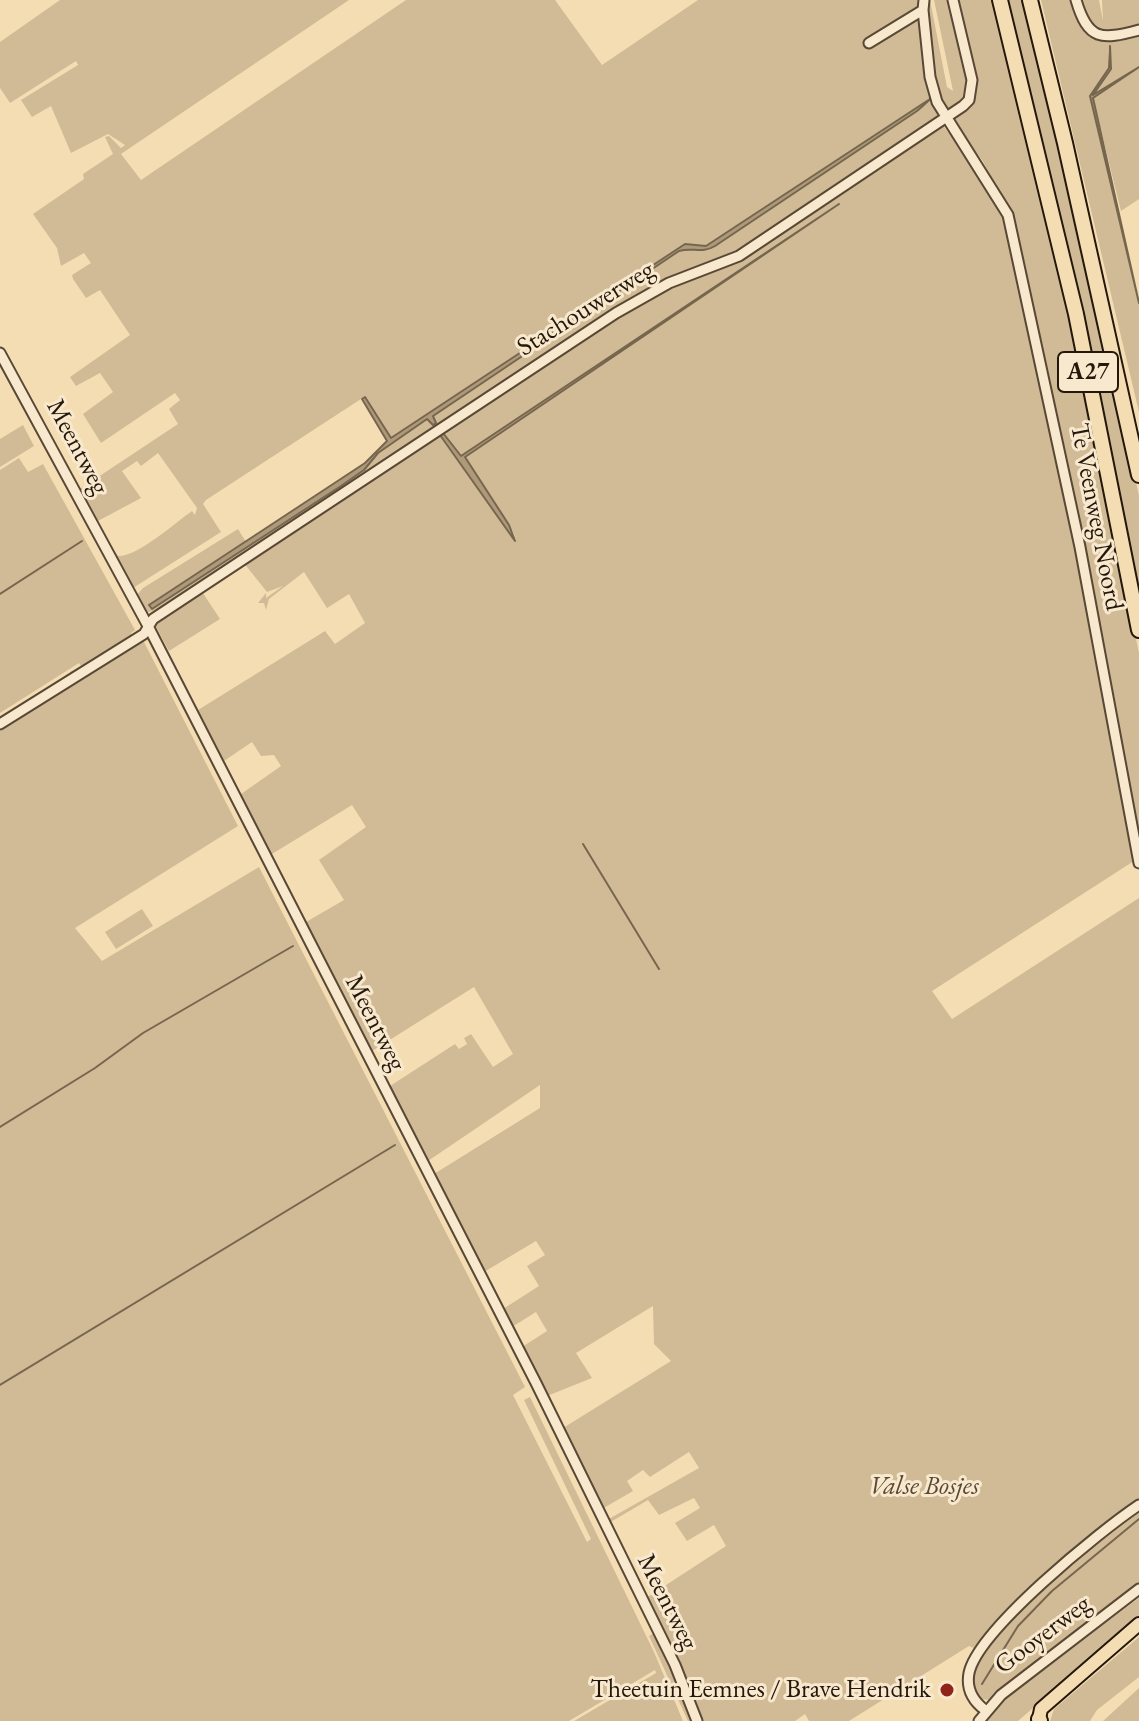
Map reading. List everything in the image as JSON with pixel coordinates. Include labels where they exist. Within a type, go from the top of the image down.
[{"type":"highway","name":"A27","points":[[1000,0],[1076,314],[1139,630]]},
{"type":"highway","name":"A27","points":[[1030,0],[1139,475]]},
{"type":"main road","points":[[1039,1720],[1041,1709],[1139,1624]]},
{"type":"main road","points":[[1039,1720],[1139,1633]]},
{"type":"street","name":"Stachouwerweg","points":[[0,724],[144,634],[153,619],[616,313],[669,283],[739,256],[969,100],[973,91],[953,0]]},
{"type":"street","points":[[1076,0],[1083,23],[1092,33],[1113,37],[1139,30]]},
{"type":"street","name":"Te Veenweg Noord","points":[[869,43],[923,5],[930,77],[945,117],[992,185],[1008,215],[1070,500],[1139,863]]},
{"type":"street","name":"Meentweg","points":[[0,353],[148,626],[536,1383],[675,1665],[697,1721]]},
{"type":"street","points":[[985,1710],[973,1699],[968,1686],[969,1672],[981,1648],[1069,1560],[1139,1505]]},
{"type":"street","name":"Gooyerweg","points":[[979,1721],[985,1710],[1139,1589]]},
{"type":"green space","points":[[60,0],[349,0],[121,154],[141,180],[406,0],[555,0],[602,65],[698,0],[921,0],[933,97],[706,246],[685,244],[391,439],[364,397],[206,500],[203,504],[221,532],[133,588],[101,533],[118,556],[126,555],[192,511],[195,515],[197,508],[158,453],[141,466],[137,461],[122,471],[141,498],[98,521],[80,489],[178,424],[169,409],[180,400],[175,393],[101,443],[83,414],[113,392],[100,373],[76,386],[70,377],[130,335],[100,290],[86,298],[73,279],[72,275],[91,263],[84,253],[61,266],[57,248],[33,214],[84,179],[83,174],[113,154],[105,137],[109,136],[121,148],[125,145],[108,134],[71,153],[51,106],[32,117],[21,100],[78,65],[76,61],[10,103],[0,88],[0,42]]},
{"type":"green space","points":[[926,0],[930,0],[947,87],[953,91],[934,0],[950,0],[969,84],[963,100],[948,110],[944,109],[935,92]]},
{"type":"green space","points":[[957,0],[994,0],[1062,284],[1139,653],[1139,856],[1009,210],[982,160],[951,121],[971,104],[976,86]]},
{"type":"green space","points":[[1004,0],[1025,0],[1099,310],[1139,496],[1139,593],[1085,333]]},
{"type":"green space","points":[[1041,0],[1071,0],[1081,27],[1094,39],[1112,40],[1139,33],[1139,199],[1121,211],[1093,98],[1129,73],[1093,96],[1109,68],[1090,96],[1139,303],[1139,412]]},
{"type":"green space","points":[[1081,0],[1099,0],[1103,21],[1102,0],[1139,0],[1139,25],[1103,33],[1087,22]]},
{"type":"green space","points":[[934,99],[939,112],[936,119],[742,251],[665,282],[161,609],[145,613],[136,596],[143,588],[238,529],[246,542],[150,605],[153,609],[364,470],[378,453],[428,419],[433,425],[432,416],[679,251],[715,246]]},
{"type":"green space","name":"Valse Bosjes","points":[[942,124],[1003,207],[1043,378],[1137,859],[932,991],[952,1019],[1139,898],[1139,1502],[1065,1560],[986,1635],[976,1649],[969,1646],[849,1721],[809,1721],[805,1714],[795,1721],[688,1721],[649,1636],[660,1629],[646,1598],[726,1546],[714,1525],[687,1541],[675,1523],[700,1508],[694,1498],[659,1515],[648,1500],[609,1523],[607,1520],[699,1468],[689,1452],[650,1477],[643,1470],[627,1481],[633,1491],[602,1509],[563,1428],[671,1361],[654,1344],[653,1306],[576,1353],[592,1378],[547,1396],[522,1347],[547,1331],[536,1312],[512,1327],[503,1309],[539,1286],[527,1266],[545,1255],[536,1241],[484,1272],[434,1174],[540,1108],[540,1085],[428,1161],[390,1086],[455,1044],[459,1049],[467,1044],[464,1038],[471,1034],[493,1067],[513,1054],[474,987],[372,1051],[306,922],[344,900],[319,860],[366,827],[352,805],[272,854],[241,794],[281,766],[274,755],[261,756],[252,742],[224,761],[198,710],[325,631],[335,644],[365,623],[349,594],[327,608],[304,572],[269,599],[266,610],[264,603],[258,603],[266,593],[266,598],[283,586],[267,592],[243,562],[660,291],[712,270]],"holes":[[[839,204],[465,457],[517,539],[441,435],[443,433],[461,456]]]},
{"type":"green space","points":[[23,425],[34,446],[0,467],[0,439]]},
{"type":"green space","points":[[19,458],[28,472],[43,464],[135,630],[131,633],[136,644],[143,640],[238,826],[75,928],[102,961],[259,867],[525,1387],[513,1395],[587,1542],[591,1539],[524,1400],[530,1397],[654,1652],[683,1721],[574,1721],[656,1673],[655,1670],[569,1721],[0,1721],[0,731],[76,682],[70,672],[81,666],[79,663],[0,713],[0,470]]},
{"type":"green space","points":[[201,590],[220,619],[169,651],[154,623]]},
{"type":"green space","points":[[142,909],[153,926],[116,949],[105,932]]},
{"type":"green space","points":[[1139,1508],[1139,1587],[990,1700],[973,1694],[977,1662],[1009,1619],[1052,1578]]},
{"type":"green space","points":[[1139,1598],[1139,1616],[1018,1721],[986,1721],[1012,1692]]},
{"type":"green space","points":[[1139,1637],[1139,1677],[1097,1710],[1090,1721],[1050,1721],[1054,1709]]},
{"type":"green space","points":[[1139,1688],[1139,1721],[1103,1721]]},
{"type":"shaded area","points":[[1110,46],[1111,69],[1093,95],[1139,67],[1093,98],[1139,303],[1090,96],[1109,68]]},
{"type":"shaded area","points":[[933,97],[917,111],[715,246],[706,250],[679,251],[433,416],[436,423],[433,425],[427,419],[378,453],[364,470],[341,486],[152,609],[149,605],[365,463],[387,441],[362,399],[365,397],[391,438],[685,244],[706,246]]},
{"type":"shaded area","points":[[839,204],[465,457],[509,525],[515,541],[440,435],[443,433],[461,456]]},
{"type":"waterway","points":[[0,594],[82,541]]},
{"type":"waterway","points":[[583,844],[659,969]]},
{"type":"waterway","points":[[0,1127],[95,1068],[143,1033],[293,946]]},
{"type":"waterway","points":[[0,1385],[395,1145]]},
{"type":"waterway","points":[[982,1684],[1018,1626],[1052,1591],[1139,1519]]},
{"type":"place","name":"Theetuin Eemnes / Brave Hendrik","points":[[947,1690]]}]
